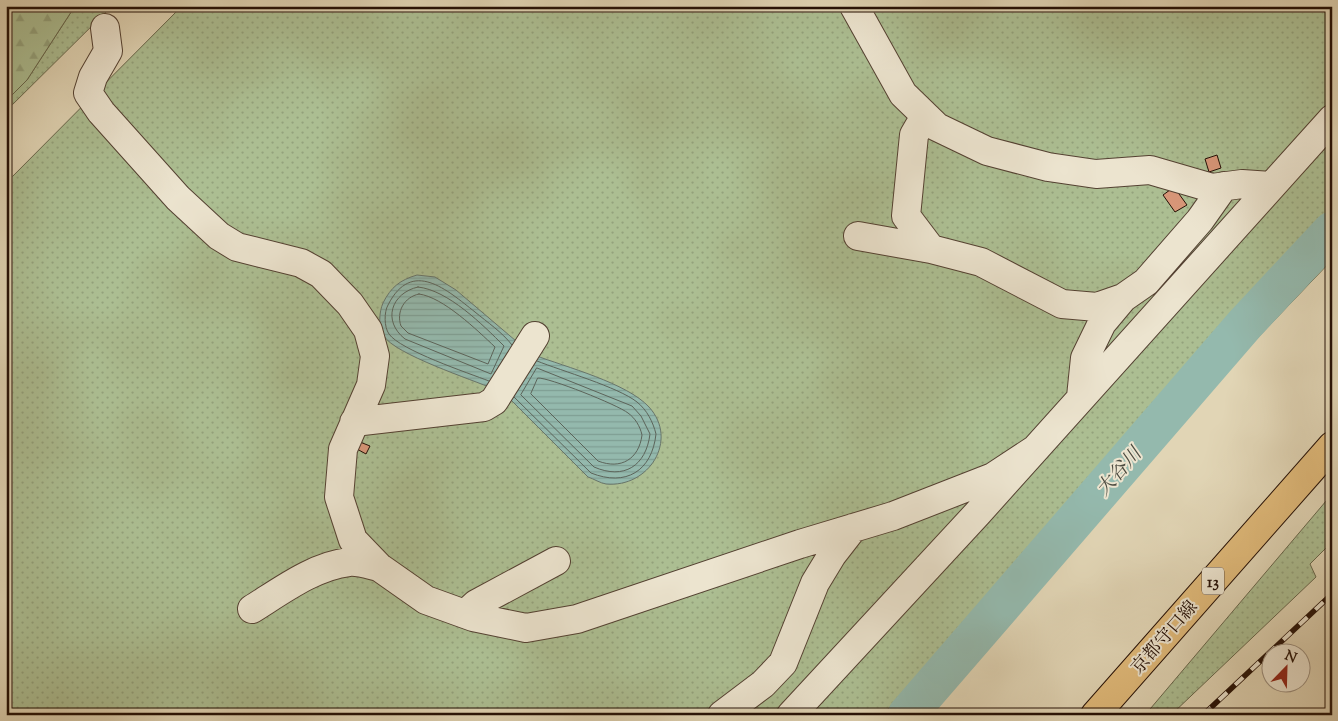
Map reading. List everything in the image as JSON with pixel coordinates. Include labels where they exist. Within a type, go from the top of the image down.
[{"type":"main road","name":"京都守口線","points":[[1095,715],[1332,446]]},
{"type":"lane","points":[[854,6],[903,94],[937,127],[987,151],[1048,167],[1096,174],[1150,170],[1212,188],[1224,186],[1271,186]]},
{"type":"lane","points":[[105,28],[108,51],[92,77],[88,93],[101,112],[178,198],[219,236],[237,247],[301,263],[321,274],[350,304],[368,330],[375,356],[371,386],[343,449],[339,497],[353,540],[380,567],[426,600],[465,614],[526,628],[577,619],[894,516],[993,477],[1034,450]]},
{"type":"lane","points":[[925,116],[914,136],[906,216],[931,249]]},
{"type":"lane","points":[[791,715],[1034,450],[1332,118]]},
{"type":"lane","points":[[1081,397],[1085,358],[1102,323],[1123,298],[1146,282],[1200,220],[1224,186]]},
{"type":"lane","points":[[858,236],[931,249],[981,262],[1062,304],[1097,307],[1123,298]]},
{"type":"lane","points":[[354,422],[484,407],[494,401],[535,336]]},
{"type":"lane","points":[[722,715],[763,684],[783,662],[814,583],[832,555],[853,528]]},
{"type":"lane","points":[[465,614],[476,604],[556,561]]},
{"type":"lane","points":[[252,610],[291,584],[324,570],[350,562],[380,567]]},
{"type":"green space","points":[[6,6],[75,6],[27,80],[10,97],[6,98]]},
{"type":"green space","points":[[75,6],[112,6],[6,111],[6,98],[10,97],[27,80]]},
{"type":"green space","points":[[182,6],[1332,6],[1332,260],[1244,352],[1217,331],[883,715],[6,715],[6,183]]},
{"type":"green space","points":[[1332,494],[1332,542],[1310,564],[1316,577],[1171,715],[1145,715]]},
{"type":"water","points":[[417,275],[435,277],[456,290],[516,341],[494,389],[402,351],[384,336],[380,320],[383,303],[397,285]]},
{"type":"water","points":[[534,355],[611,383],[639,398],[649,407],[658,420],[661,434],[660,447],[655,459],[646,470],[635,478],[621,483],[606,484],[588,477],[507,396]]},
{"type":"building","points":[[1217,155],[1221,168],[1209,172],[1205,159]]},
{"type":"building","points":[[1174,187],[1187,205],[1175,212],[1163,195]]},
{"type":"building","points":[[360,442],[370,446],[366,454],[357,449]]},
{"type":"waterway","name":"大谷川","points":[[907,715],[1245,324],[1332,231]]},
{"type":"railway","points":[[1203,715],[1332,594]]}]
